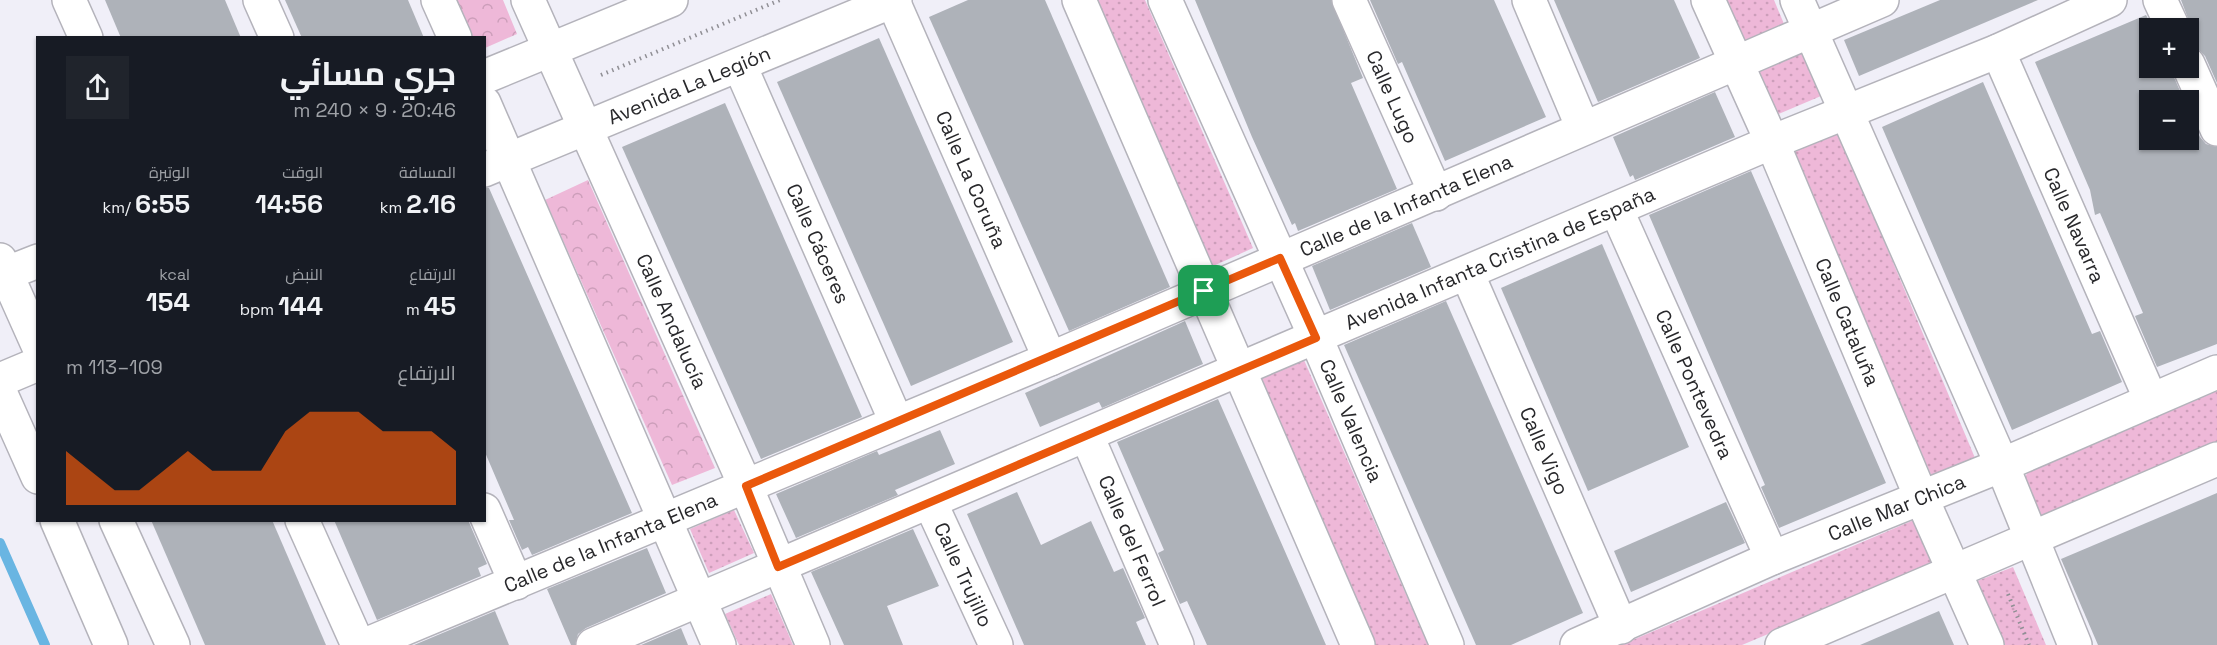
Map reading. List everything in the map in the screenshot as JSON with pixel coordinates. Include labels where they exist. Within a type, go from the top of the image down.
[{"type":"street","points":[[69,0],[85,36]]},
{"type":"street","points":[[260,0],[276,36]]},
{"type":"street","points":[[438,0],[454,36]]},
{"type":"street","name":"Calle Andalucía","points":[[528,0],[746,486],[778,567],[813,645]]},
{"type":"street","points":[[486,76],[671,0]]},
{"type":"street","points":[[1079,0],[1358,645]]},
{"type":"street","name":"Calle Valencia","points":[[1165,0],[1316,338],[1447,645]]},
{"type":"street","name":"Calle Lugo","points":[[1349,0],[1436,194]]},
{"type":"street","points":[[1529,0],[1583,128]]},
{"type":"street","name":"Calle Cataluña","points":[[1708,0],[1772,142],[1921,497],[1987,645]]},
{"type":"street","name":"Calle de la Infanta Elena","points":[[365,645],[663,518],[746,486],[896,421],[1050,359],[1280,258],[1436,194],[1735,63],[1804,15],[1882,0]]},
{"type":"street","name":"Avenida Infanta Cristina de España","points":[[593,645],[1240,371],[1772,142],[1998,51],[2110,0]]},
{"type":"street","points":[[2160,0],[2168,18]]},
{"type":"street","name":"Avenida La Legión","points":[[497,165],[584,127],[740,66],[894,1]]},
{"type":"street","name":"Calle La Coruña","points":[[894,1],[1050,359]]},
{"type":"street","points":[[1804,15],[2002,465],[2074,645]]},
{"type":"street","name":"Calle Navarra","points":[[1998,51],[2151,400]]},
{"type":"street","name":"Calle Cáceres","points":[[740,66],[896,421]]},
{"type":"street","points":[[2194,78],[2217,129]]},
{"type":"street","points":[[486,113],[497,165],[663,518],[718,645]]},
{"type":"street","name":"Calle Pontevedra","points":[[1616,209],[1772,558]]},
{"type":"street","points":[[36,262],[2,270],[36,341]]},
{"type":"street","name":"Calle Vigo","points":[[1467,273],[1621,627]]},
{"type":"street","points":[[0,380],[36,365]]},
{"type":"street","name":"Calle Mar Chica","points":[[1577,645],[1772,558],[2002,465],[2217,372]]},
{"type":"street","points":[[0,392],[36,473]]},
{"type":"street","name":"Calle del Ferrol","points":[[1087,436],[1177,645]]},
{"type":"street","points":[[1785,644],[2217,459]]},
{"type":"street","name":"Calle Trujillo","points":[[930,502],[996,645]]},
{"type":"street","points":[[486,514],[516,582]]},
{"type":"street","points":[[58,522],[111,645]]},
{"type":"street","points":[[118,522],[173,645]]},
{"type":"street","points":[[304,522],[358,645]]},
{"type":"path","points":[[568,89],[780,0]]},
{"type":"path","points":[[1971,608],[2048,578]]},
{"type":"path","points":[[2008,594],[2029,645]]},
{"type":"green space","points":[[456,0],[503,0],[517,34],[486,48],[486,36],[472,36]]},
{"type":"green space","points":[[1093,0],[1145,0],[1253,248],[1211,267]]},
{"type":"green space","points":[[1722,0],[1774,0],[1784,24],[1741,43]]},
{"type":"green space","points":[[1800,49],[1821,96],[1774,116],[1754,68]]},
{"type":"green space","points":[[1838,131],[1975,458],[1932,477],[1790,151]]},
{"type":"green space","points":[[588,180],[715,468],[672,485],[545,200]]},
{"type":"green space","points":[[1304,360],[1428,645],[1374,645],[1259,380]]},
{"type":"green space","points":[[2217,391],[2217,443],[2045,516],[2040,515],[2023,480],[2028,472]]},
{"type":"green space","points":[[734,510],[754,553],[709,573],[690,529]]},
{"type":"green space","points":[[1914,520],[1934,564],[1742,645],[1621,645]]},
{"type":"green space","points":[[2013,567],[2046,645],[1999,645],[1972,583]]},
{"type":"green space","points":[[771,594],[793,645],[739,645],[725,614]]},
{"type":"building","points":[[105,0],[225,0],[240,36],[120,36]]},
{"type":"building","points":[[285,0],[408,0],[423,36],[301,36]]},
{"type":"building","points":[[968,0],[1045,0],[1170,287],[1069,331],[929,17]]},
{"type":"building","points":[[1195,0],[1331,0],[1363,78],[1351,83],[1397,189],[1298,231],[1295,223],[1292,225],[1252,137]]},
{"type":"building","points":[[1370,0],[1494,0],[1546,117],[1445,161],[1402,62],[1398,64]]},
{"type":"building","points":[[1554,0],[1674,0],[1700,58],[1598,102]]},
{"type":"building","points":[[1940,0],[2038,0],[1859,76],[1844,40]]},
{"type":"building","points":[[2181,0],[2217,0],[2217,83],[2205,56],[2199,50],[2199,18],[2188,18]]},
{"type":"building","points":[[2146,15],[2148,18],[2139,18],[2139,78],[2174,78],[2180,90],[2139,90],[2139,150],[2199,150],[2199,135],[2206,144],[2217,147],[2217,344],[2157,367],[2135,316],[2143,313],[2100,213],[2095,215],[2090,190],[2035,62]]},
{"type":"building","points":[[879,38],[1013,342],[911,386],[777,82]]},
{"type":"building","points":[[1983,82],[2092,334],[2100,331],[2122,382],[2012,430],[1882,127]]},
{"type":"building","points":[[1715,92],[1735,137],[1635,180],[1633,175],[1630,177],[1613,137]]},
{"type":"building","points":[[725,103],[862,417],[761,459],[622,147]]},
{"type":"building","points":[[1751,171],[1886,483],[1779,528],[1761,487],[1765,485],[1649,215]]},
{"type":"building","points":[[486,188],[489,188],[632,513],[532,555],[528,547],[522,550],[509,520],[514,520],[486,455]]},
{"type":"building","points":[[1412,223],[1431,267],[1330,310],[1312,266]]},
{"type":"building","points":[[1602,244],[1689,447],[1588,491],[1501,288]]},
{"type":"building","points":[[1446,301],[1583,613],[1511,645],[1476,645],[1344,345]]},
{"type":"building","points":[[1185,321],[1203,364],[1102,408],[1099,402],[1040,427],[1025,393]]},
{"type":"building","points":[[1218,399],[1326,645],[1207,645],[1187,601],[1180,604],[1158,553],[1164,550],[1117,442]]},
{"type":"building","points":[[940,430],[955,464],[895,490],[898,495],[796,538],[776,494],[877,451],[879,455]]},
{"type":"building","points":[[1017,492],[1041,545],[1091,521],[1114,572],[1123,568],[1145,618],[1136,622],[1146,645],[1024,645],[967,514]]},
{"type":"building","points":[[2217,493],[2217,645],[2098,645],[2061,559]]},
{"type":"building","points":[[1726,502],[1745,543],[1631,592],[1614,551]]},
{"type":"building","points":[[152,522],[273,522],[326,645],[205,645]]},
{"type":"building","points":[[335,522],[469,522],[487,564],[478,568],[481,576],[377,620]]},
{"type":"building","points":[[913,529],[939,586],[887,606],[903,645],[844,645],[811,572]]},
{"type":"building","points":[[647,548],[666,593],[586,628],[578,634],[575,645],[571,645],[547,589]]},
{"type":"building","points":[[495,611],[509,645],[414,645]]},
{"type":"building","points":[[1939,611],[1954,645],[1860,645]]},
{"type":"building","points":[[681,628],[688,645],[641,645]]},
{"type":"waterway","points":[[0,543],[45,645]]},
{"type":"route","points":[[1280,258],[1316,338],[778,567],[746,486],[896,421],[1050,359],[1204,291],[1280,258]]}]
